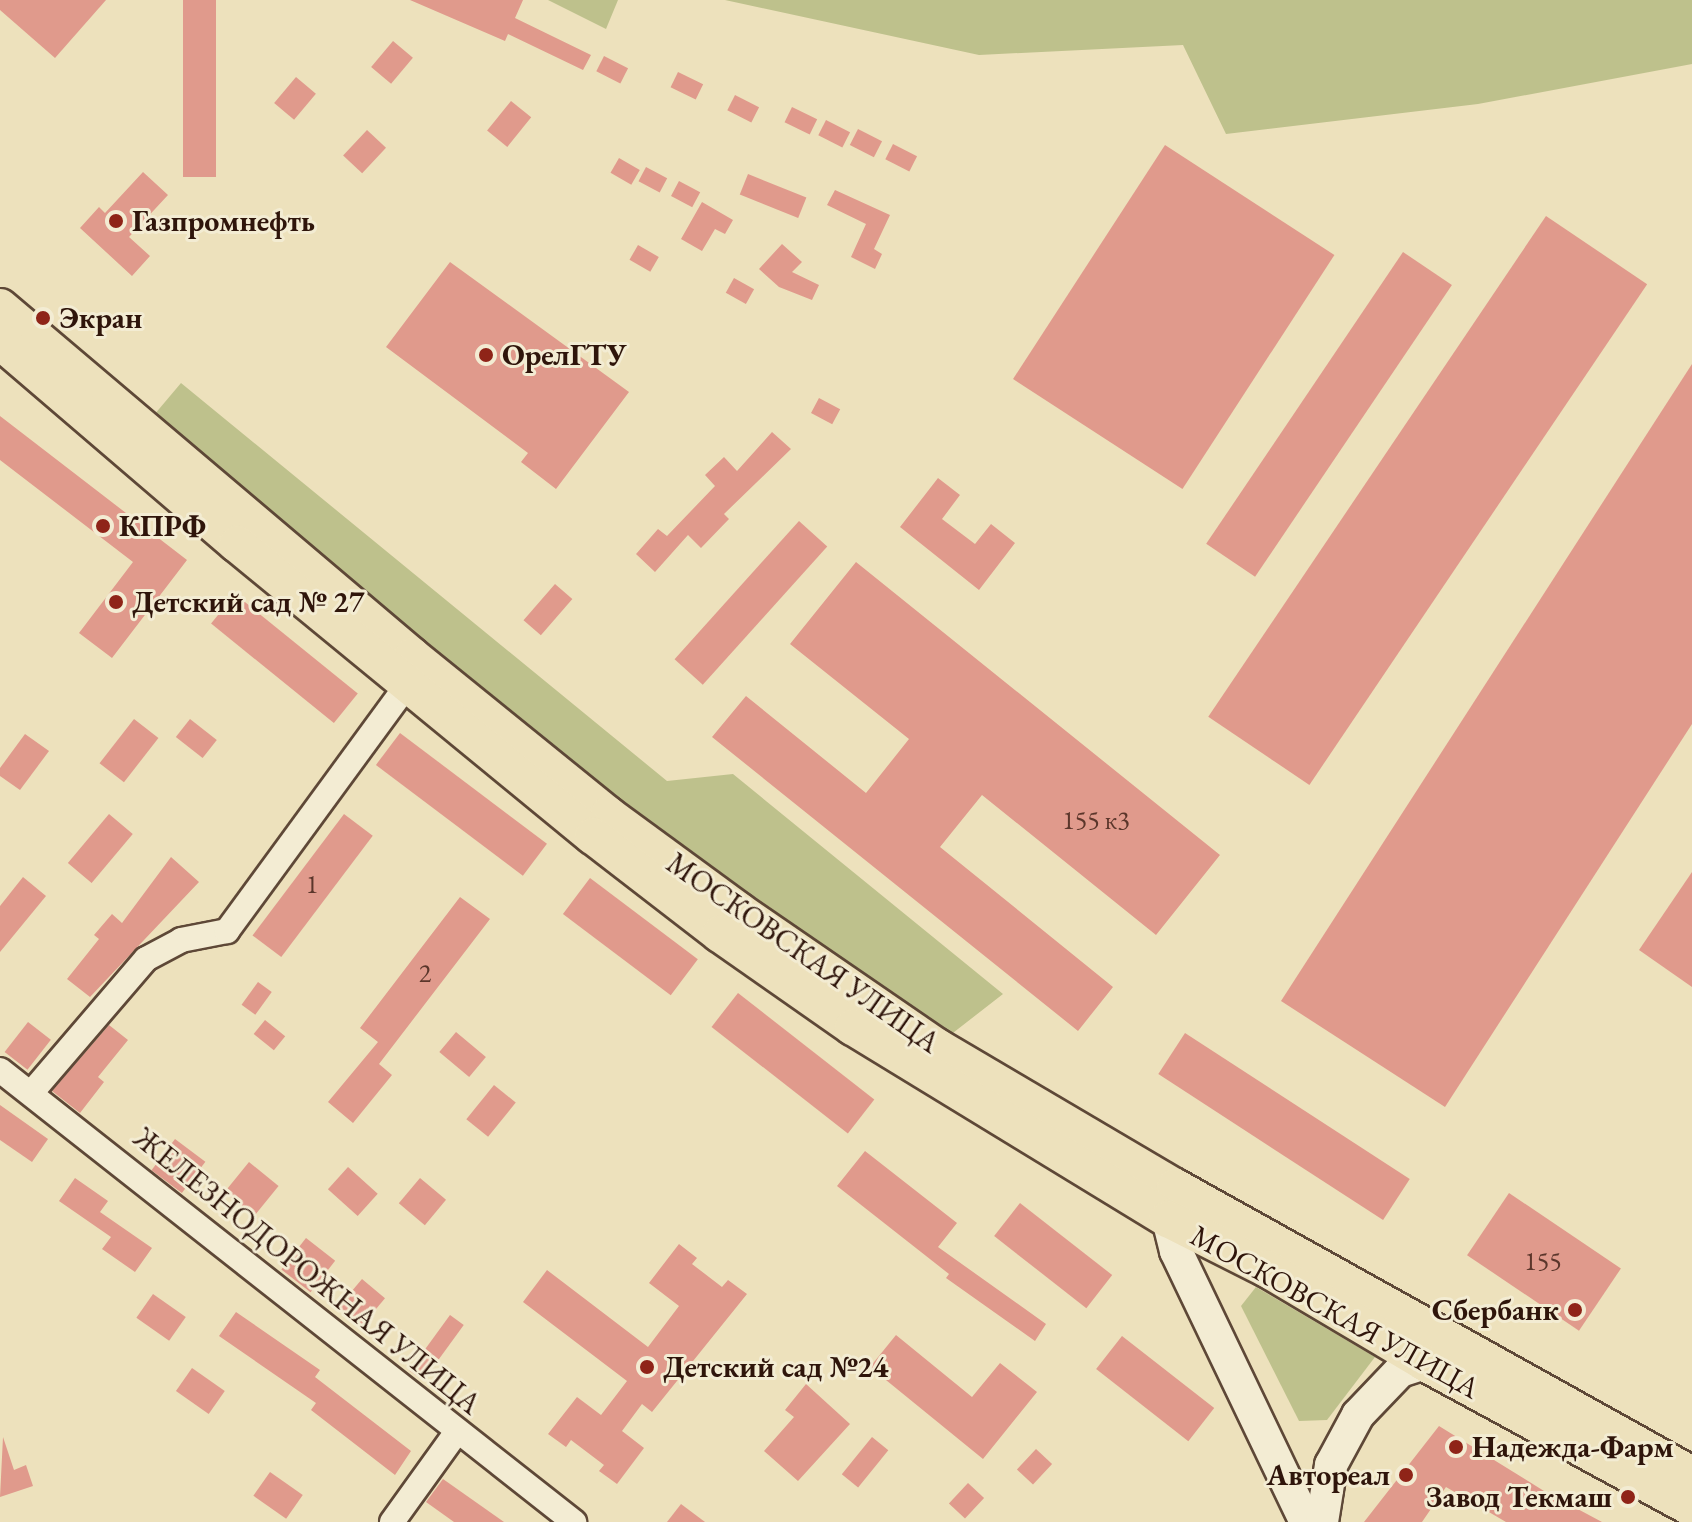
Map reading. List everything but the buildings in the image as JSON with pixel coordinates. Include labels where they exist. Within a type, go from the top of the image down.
[{"type":"main road","name":"МОСКОВСКАЯ УЛИЦА","points":[[0,307],[406,686],[720,934],[921,1074],[1692,1475]]},
{"type":"main road","name":"МОСКОВСКАЯ УЛИЦА","points":[[0,341],[608,815],[739,911],[1267,1269],[1425,1363],[1692,1508]]},
{"type":"main road","points":[[1172,1203],[1176,1251],[1306,1522]]},
{"type":"main road","points":[[1322,1522],[1331,1465],[1358,1415],[1400,1371],[1425,1363]]},
{"type":"street","points":[[32,1092],[146,959],[181,940],[227,931],[406,686]]},
{"type":"street","name":"ЖЕЛЕЗНОДОРОЖНАЯ УЛИЦА","points":[[0,1070],[32,1092],[456,1433],[574,1522]]},
{"type":"street","points":[[392,1522],[456,1433]]},
{"type":"green space","points":[[548,0],[618,0],[606,29]]},
{"type":"green space","points":[[725,0],[1692,0],[1692,64],[1478,104],[1226,134],[1183,45],[979,55]]},
{"type":"green space","points":[[181,383],[667,781],[733,774],[1003,994],[949,1036],[629,812],[154,415]]},
{"type":"green space","points":[[1256,1287],[1375,1357],[1327,1420],[1299,1421],[1241,1306]]},
{"type":"place","name":"Газпромнефть","points":[[116,221]]},
{"type":"place","name":"Экран","points":[[43,318]]},
{"type":"place","name":"ОрелГТУ","points":[[486,355]]},
{"type":"place","name":"КПРФ","points":[[103,526]]},
{"type":"place","name":"Детский сад № 27","points":[[116,602]]},
{"type":"place","name":"Сбербанк","points":[[1575,1310]]},
{"type":"place","name":"Детский сад №24","points":[[647,1367]]},
{"type":"place","name":"Надежда-Фарм","points":[[1456,1447]]},
{"type":"place","name":"Автореал","points":[[1406,1475]]},
{"type":"place","name":"Завод Текмаш","points":[[1628,1497]]}]
